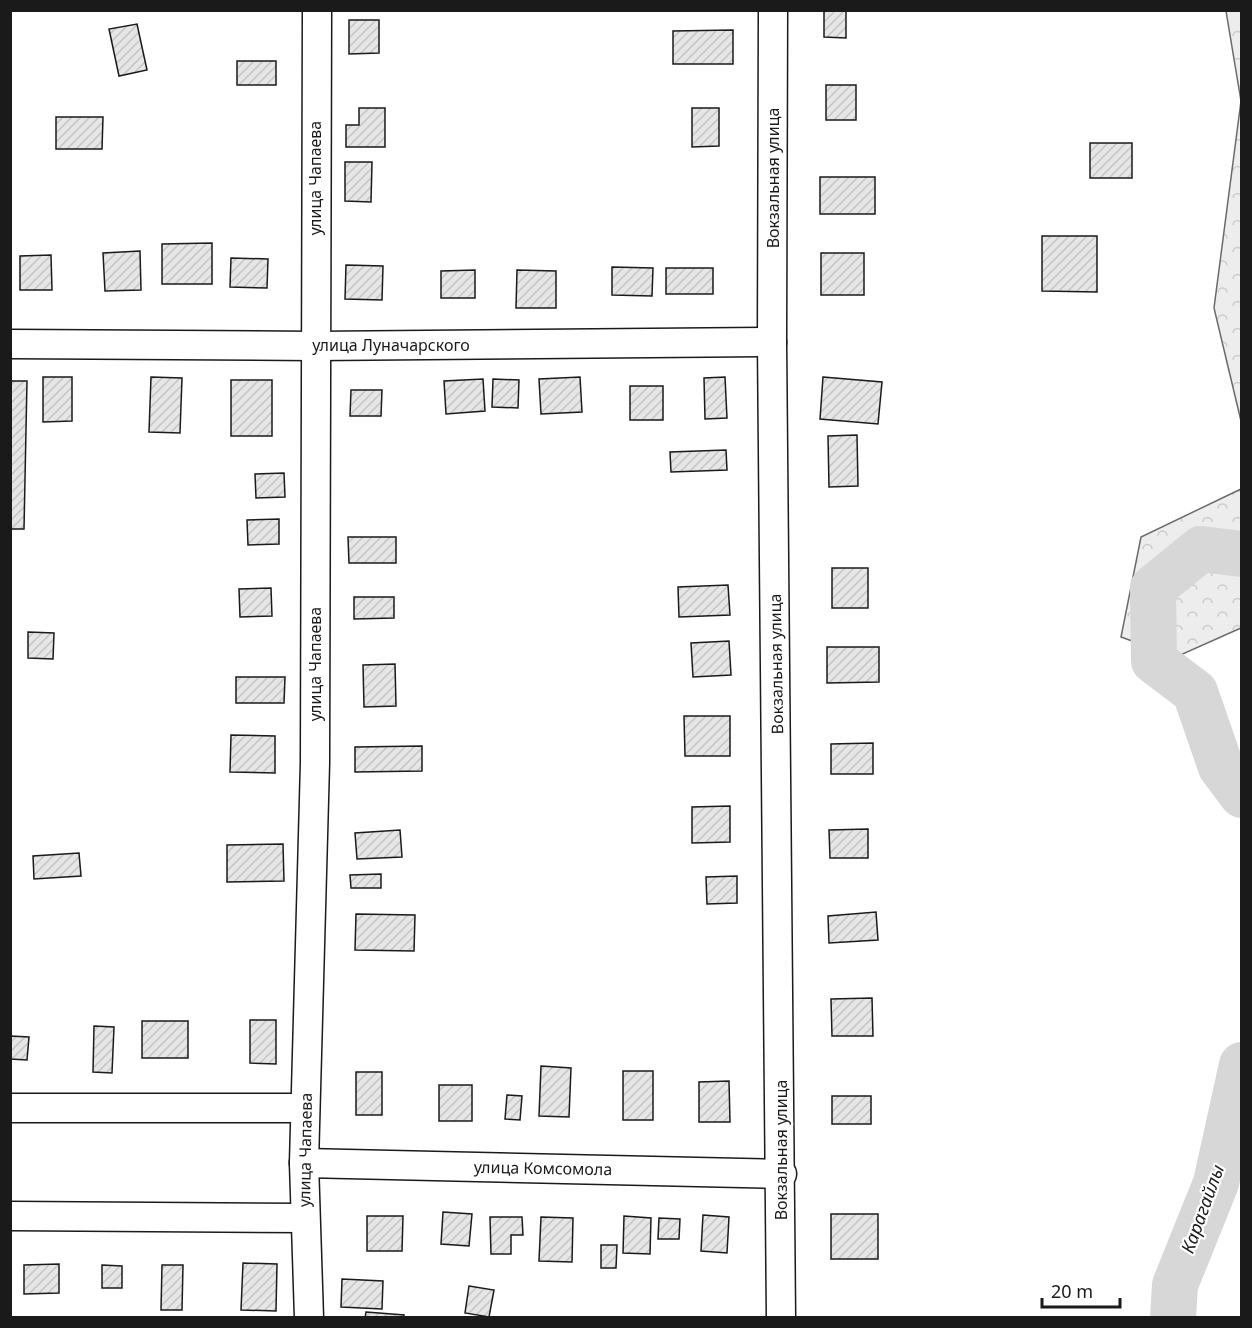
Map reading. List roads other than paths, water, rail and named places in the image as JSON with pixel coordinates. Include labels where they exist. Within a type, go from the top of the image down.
[{"type":"street","name":"улица Чапаева","points":[[309,1317],[304,1163],[315,763],[317,10]]},
{"type":"street","name":"Вокзальная улица","points":[[773,10],[772,342],[782,1174],[781,1317]]},
{"type":"street","name":"улица Луначарского","points":[[10,344],[315,346],[772,342]]},
{"type":"street","points":[[10,1108],[305,1108]]},
{"type":"street","name":"улица Комсомола","points":[[304,1163],[782,1174]]},
{"type":"street","points":[[10,1216],[305,1218]]},
{"type":"waterway","name":"Карагайлы","points":[[1242,554],[1201,549],[1153,588],[1154,661],[1195,692],[1221,767],[1242,795]]},
{"type":"waterway","name":"Карагайлы","points":[[1173,1318],[1175,1285],[1216,1183],[1242,1065]]}]
